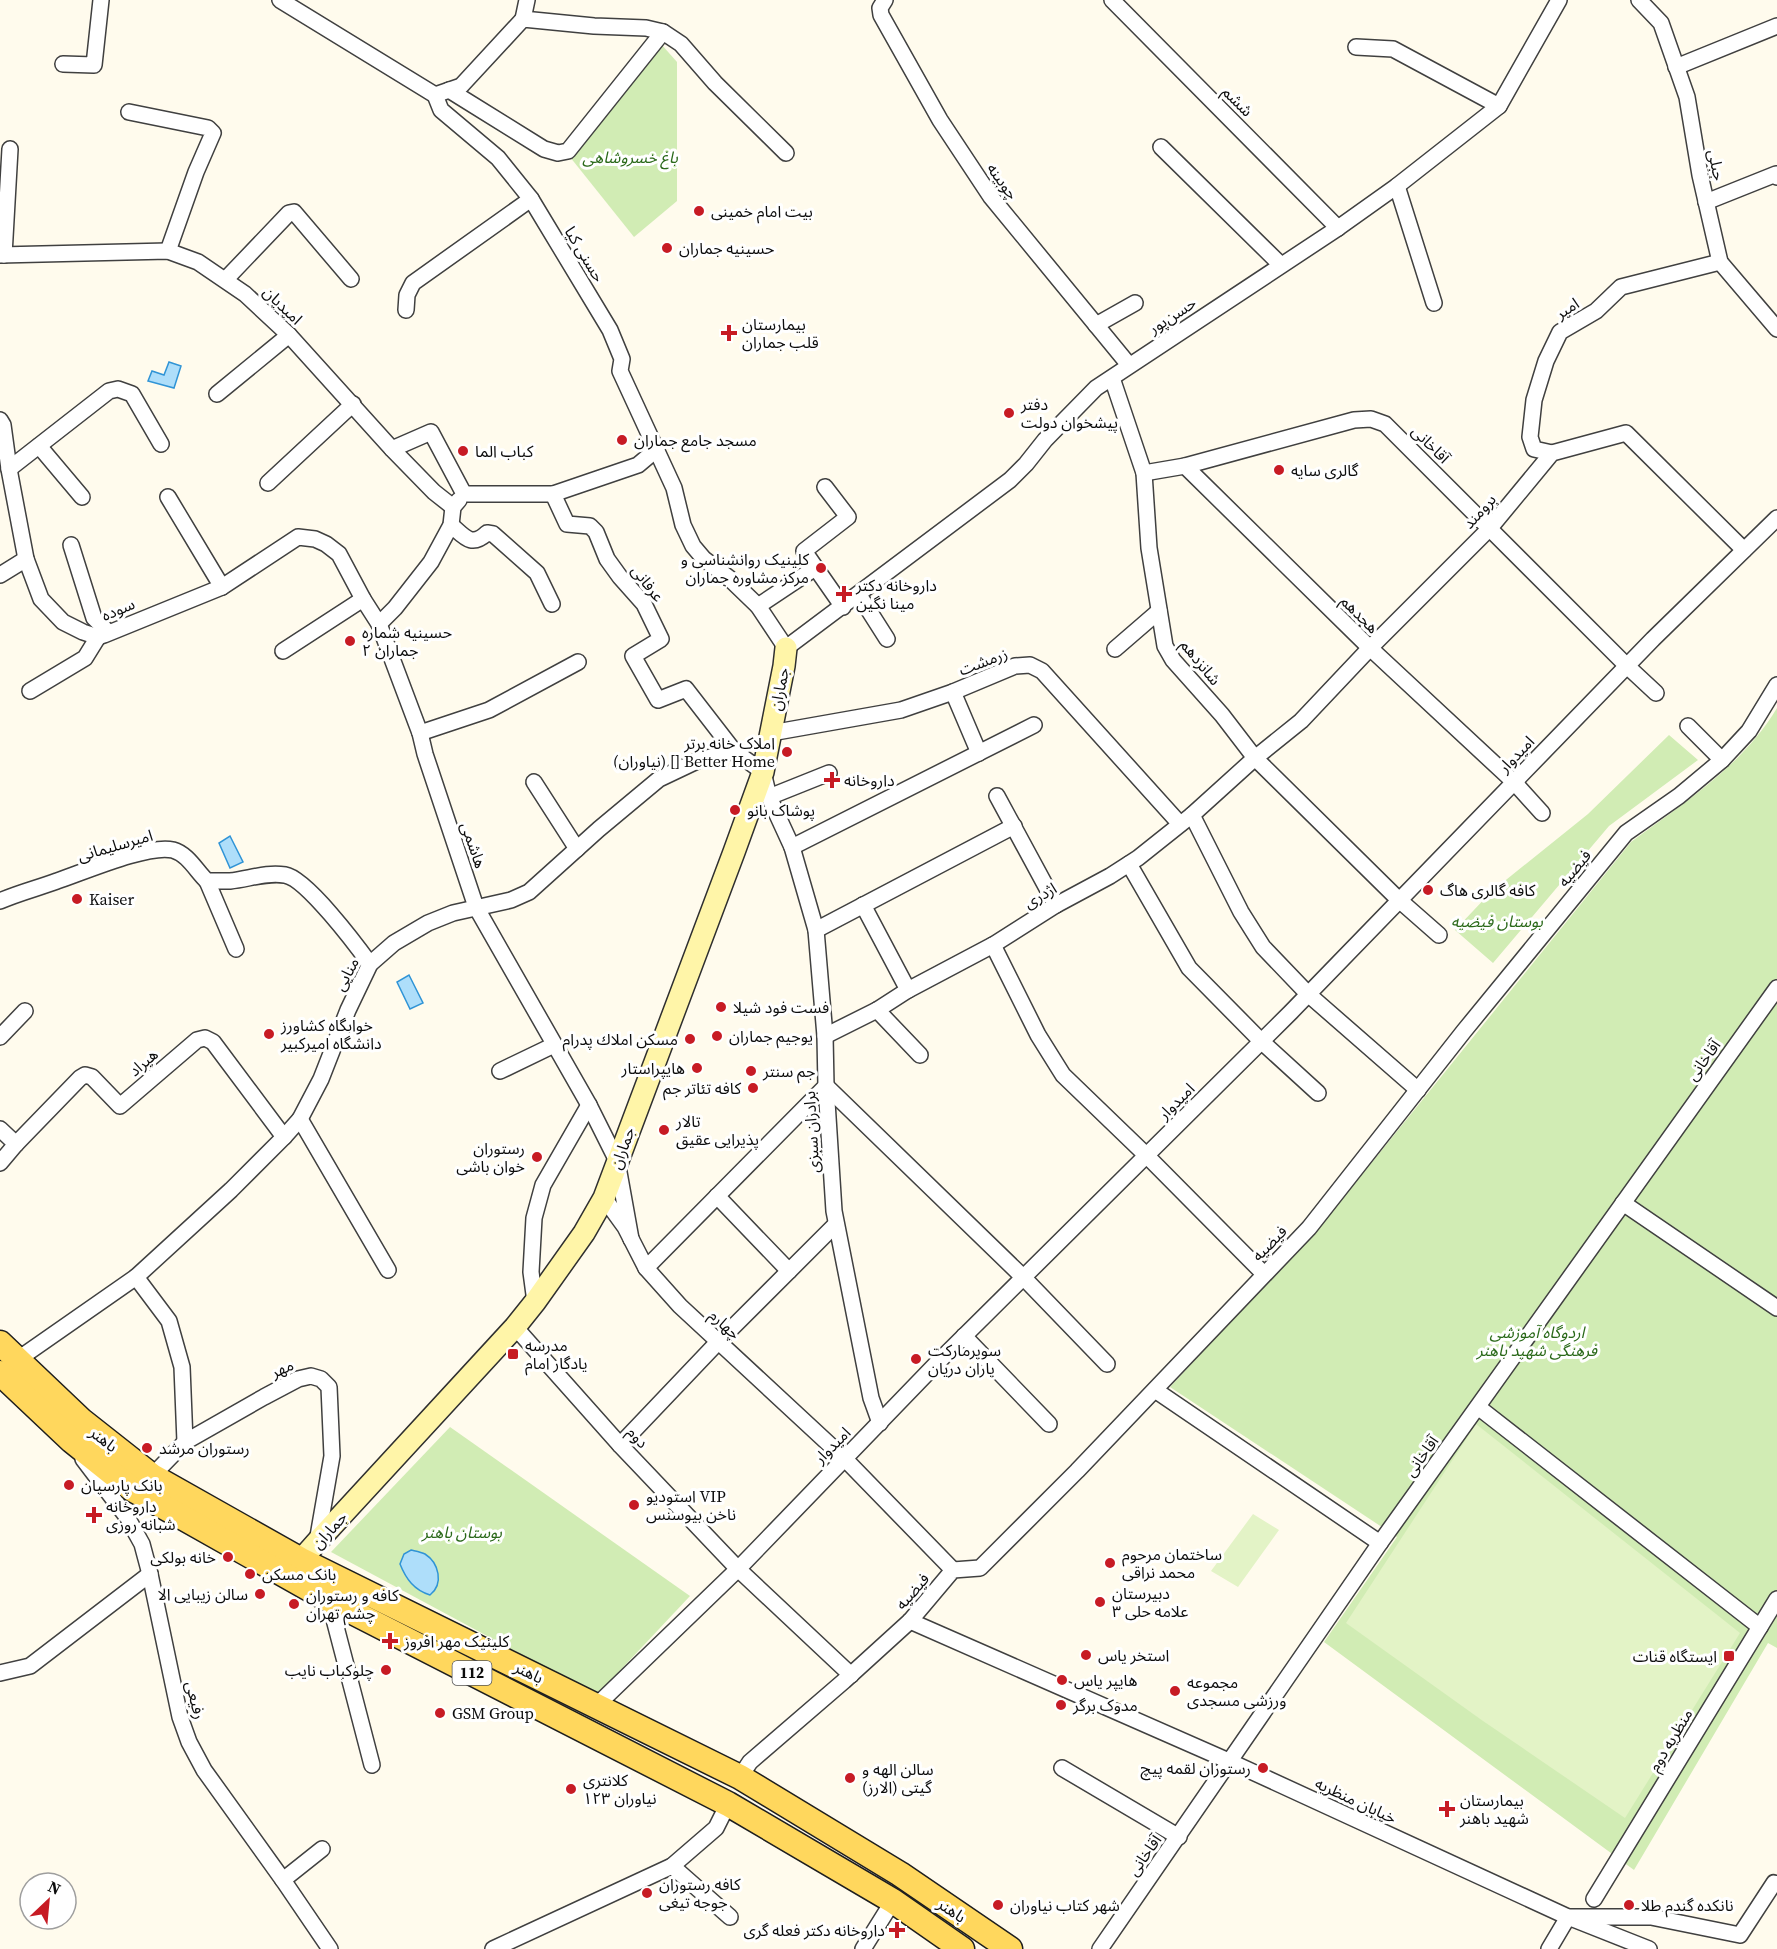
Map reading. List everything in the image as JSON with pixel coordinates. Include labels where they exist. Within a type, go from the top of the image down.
[{"type":"main road","name":"جماران","points":[[303,1560],[515,1327],[584,1233],[604,1198],[763,772],[786,648]]},
{"type":"main road","name":"باهنر","points":[[0,1343],[8,1366],[72,1441],[132,1489],[303,1560],[329,1600],[728,1804],[893,1902],[962,1949]]},
{"type":"main road","name":"باهنر","points":[[8,1366],[152,1476],[303,1560],[740,1777],[900,1874],[1010,1949]]},
{"type":"main road","points":[[728,1804],[740,1777]]},
{"type":"street","points":[[63,64],[94,65],[101,0]]},
{"type":"street","name":"حسنی کیا","points":[[280,0],[442,93],[441,110],[498,158],[531,199],[610,330],[622,359],[620,371],[674,488],[683,525],[693,546],[704,559],[729,578],[758,606],[786,648]]},
{"type":"street","points":[[442,93],[461,86],[523,18],[527,0]]},
{"type":"street","name":"چوبینه","points":[[885,0],[880,8],[881,15],[940,120],[991,197],[1129,365]]},
{"type":"street","name":"ششم","points":[[1112,0],[1338,228]]},
{"type":"street","name":"حسن‌پور","points":[[786,648],[1010,480],[1084,400],[1129,365],[1338,228],[1397,186],[1499,106],[1559,0]]},
{"type":"street","name":"جبلی","points":[[1639,0],[1661,23],[1687,97],[1706,202],[1720,262],[1777,329]]},
{"type":"street","points":[[523,18],[594,26],[646,28],[663,32],[681,44],[715,83],[786,153]]},
{"type":"street","points":[[1676,67],[1777,26]]},
{"type":"street","points":[[442,93],[544,149],[558,153],[568,151],[663,32]]},
{"type":"street","points":[[1356,46],[1393,50],[1499,106]]},
{"type":"street","points":[[129,112],[207,128],[213,133],[196,172],[168,250]]},
{"type":"street","points":[[1161,147],[1281,266]]},
{"type":"street","points":[[2,255],[10,149]]},
{"type":"street","points":[[1706,202],[1776,174],[1777,177]]},
{"type":"street","points":[[1397,186],[1434,303]]},
{"type":"street","points":[[406,310],[407,295],[413,283],[531,199]]},
{"type":"street","points":[[226,279],[290,213],[294,212],[351,279]]},
{"type":"street","name":"امیدیان","points":[[2,255],[168,250],[198,262],[246,294],[289,335],[392,449],[434,492],[453,507]]},
{"type":"street","name":"امیر","points":[[1552,453],[1534,449],[1530,436],[1534,400],[1546,361],[1560,332],[1596,311],[1621,287],[1720,262]]},
{"type":"street","points":[[1096,325],[1135,303]]},
{"type":"street","points":[[217,394],[289,335]]},
{"type":"street","name":"شانزدهم","points":[[1112,378],[1144,473],[1149,548],[1165,646],[1173,660],[1222,715],[1255,758],[1398,899],[1439,935]]},
{"type":"street","points":[[9,469],[109,391],[118,389],[132,394],[161,444]]},
{"type":"street","points":[[268,483],[353,404]]},
{"type":"street","name":"آقاخانی","points":[[1144,473],[1185,466],[1354,420],[1371,419],[1385,424],[1656,693]]},
{"type":"street","name":"سوده","points":[[0,420],[3,425],[26,559],[41,599],[63,622],[83,632],[103,634],[222,587],[298,537],[315,539]]},
{"type":"street","points":[[392,449],[430,432],[464,494]]},
{"type":"street","points":[[1552,453],[1626,433],[1744,550]]},
{"type":"street","points":[[39,446],[82,497]]},
{"type":"street","points":[[379,624],[395,608],[431,562],[451,525],[453,507],[464,494],[554,494],[638,465],[657,449]]},
{"type":"street","name":"برومند","points":[[1255,758],[1301,721],[1490,528],[1552,453]]},
{"type":"street","name":"هجدهم","points":[[1185,466],[1370,648],[1514,782],[1542,813]]},
{"type":"street","points":[[825,487],[848,516],[804,551],[843,607]]},
{"type":"street","name":"عرفانی","points":[[554,494],[567,524],[590,526],[596,532],[607,559],[651,615],[661,639],[633,656],[658,700],[686,688],[734,751],[763,772]]},
{"type":"street","points":[[168,497],[222,587]]},
{"type":"street","name":"امیدوار","points":[[596,1706],[738,1569],[964,1336],[1308,994],[1627,666],[1777,518]]},
{"type":"street","points":[[451,525],[474,541],[480,540],[487,533],[493,534],[537,573],[552,604]]},
{"type":"street","name":"هاشمی","points":[[315,539],[339,554],[379,624],[420,733],[476,907],[589,1105],[617,1161],[631,1239]]},
{"type":"street","points":[[30,691],[85,658],[103,634],[94,618],[71,545]]},
{"type":"street","points":[[0,575],[26,559]]},
{"type":"street","points":[[758,606],[815,568]]},
{"type":"street","points":[[859,595],[888,639]]},
{"type":"street","points":[[283,651],[363,599]]},
{"type":"street","points":[[1115,649],[1159,611]]},
{"type":"street","points":[[420,733],[489,710],[578,662]]},
{"type":"street","name":"زرمشت","points":[[771,733],[901,710],[953,692],[1015,666],[1030,665],[1042,671],[1186,820],[1263,947],[1308,994],[1418,1090]]},
{"type":"street","name":"فیضیه","points":[[740,1777],[750,1762],[851,1676],[910,1620],[953,1570],[980,1568],[1077,1471],[1309,1228],[1626,833],[1679,796],[1722,760],[1749,731],[1777,685]]},
{"type":"street","points":[[953,692],[979,753]]},
{"type":"street","points":[[792,847],[1034,725]]},
{"type":"street","points":[[1688,726],[1722,760]]},
{"type":"street","name":"منایی","points":[[8,1366],[136,1277],[231,1190],[284,1137],[300,1119],[321,1079],[348,1010],[370,964],[394,943],[428,923],[476,907],[511,900],[529,892],[659,779],[699,760],[734,751]]},
{"type":"street","name":"اژدری","points":[[825,1036],[877,1010],[908,990],[993,945],[1056,905],[1129,864],[1186,820],[1255,758]]},
{"type":"street","name":"برادران سبزی","points":[[763,772],[769,797],[792,847],[816,930],[825,1036],[834,1211],[871,1398],[880,1423]]},
{"type":"street","points":[[769,797],[829,773]]},
{"type":"street","points":[[534,782],[577,849]]},
{"type":"street","points":[[997,796],[1056,905]]},
{"type":"street","points":[[816,930],[1014,826]]},
{"type":"street","name":"امیرسلیمانی","points":[[1,899],[127,857],[158,849],[175,851],[188,859],[207,881],[236,949]]},
{"type":"street","points":[[1129,864],[1189,968],[1261,1041],[1318,1093]]},
{"type":"street","points":[[207,881],[231,881],[267,874],[288,875],[302,885],[350,936],[370,964]]},
{"type":"street","points":[[863,905],[908,990]]},
{"type":"street","points":[[993,945],[1038,1035],[1063,1076],[1146,1155],[1264,1274]]},
{"type":"street","name":"آقاخانی","points":[[1100,1949],[1380,1543],[1777,987]]},
{"type":"street","points":[[877,1010],[920,1055]]},
{"type":"street","points":[[0,1037],[25,1011]]},
{"type":"street","name":"هیراد","points":[[0,1163],[80,1078],[85,1075],[92,1077],[120,1106],[197,1040],[205,1038],[213,1042],[284,1137]]},
{"type":"street","points":[[500,1071],[554,1045]]},
{"type":"street","points":[[646,1268],[826,1086],[1023,1277],[1107,1365]]},
{"type":"street","points":[[535,1302],[531,1272],[534,1218],[543,1185],[589,1105]]},
{"type":"street","points":[[300,1119],[388,1270]]},
{"type":"street","points":[[0,1129],[16,1144]]},
{"type":"street","points":[[717,1196],[789,1271]]},
{"type":"street","name":"چهارم","points":[[604,1198],[631,1239],[646,1268],[680,1306],[844,1458],[953,1570]]},
{"type":"street","points":[[1623,1203],[1777,1308]]},
{"type":"street","points":[[620,1445],[718,1342],[836,1224]]},
{"type":"street","points":[[136,1277],[169,1321],[182,1366],[185,1442]]},
{"type":"street","name":"دوم","points":[[515,1327],[620,1445],[738,1569],[851,1676]]},
{"type":"street","points":[[964,1336],[1048,1424]]},
{"type":"street","name":"مهر","points":[[152,1476],[185,1442],[298,1379],[311,1376],[321,1378],[329,1387],[332,1456],[303,1560]]},
{"type":"street","points":[[1155,1390],[1380,1543]]},
{"type":"street","points":[[1478,1407],[1760,1627]]},
{"type":"street","name":"رفیعی","points":[[72,1441],[127,1517],[142,1544],[180,1717],[189,1742],[204,1770],[330,1949]]},
{"type":"street","points":[[0,1673],[30,1666],[150,1574]]},
{"type":"street","name":"منظریه دوم","points":[[1593,1899],[1777,1599]]},
{"type":"street","points":[[329,1600],[372,1765]]},
{"type":"street","name":"خیابان منظریه","points":[[910,1620],[1231,1762],[1568,1917],[1651,1917],[1740,1935],[1776,1882]]},
{"type":"street","points":[[1062,1768],[1179,1836]]},
{"type":"street","points":[[493,1949],[512,1945],[672,1866],[716,1828],[728,1804]]},
{"type":"street","points":[[283,1880],[322,1850]]},
{"type":"street","points":[[672,1866],[730,1917]]},
{"type":"street","points":[[863,1949],[893,1902]]},
{"type":"street","points":[[1549,1949],[1568,1917],[1649,1949]]},
{"type":"green space","name":"باغ خسروشاهی","points":[[661,44],[677,62],[677,201],[634,237],[570,157]]},
{"type":"green space","name":"اردوگاه آموزشی فرهنگی شهید باهنر","points":[[1777,708],[1777,1648],[1768,1643],[1634,1870],[1324,1642],[1397,1537],[1170,1387],[1335,1208],[1631,842],[1692,797],[1730,765],[1763,729]]},
{"type":"green space","name":"بوستان فیضیه","points":[[1669,735],[1698,760],[1609,826],[1493,963],[1455,930],[1491,892],[1588,814]]},
{"type":"green space","points":[[1476,1424],[1740,1633],[1625,1818],[1483,1721],[1346,1623]]},
{"type":"green space","name":"بوستان باهنر","points":[[450,1427],[690,1596],[597,1695],[331,1552]]},
{"type":"green space","points":[[1253,1514],[1279,1530],[1238,1587],[1211,1571]]},
{"type":"water","points":[[169,362],[181,366],[174,388],[148,381],[152,371],[164,375]]},
{"type":"water","points":[[230,836],[243,862],[230,868],[219,843]]},
{"type":"water","points":[[409,975],[423,1003],[410,1009],[397,982]]},
{"type":"water","points":[[411,1550],[425,1554],[434,1563],[438,1580],[430,1595],[411,1583],[400,1564],[404,1554]]},
{"type":"place","name":"بیت امام خمینی","points":[[699,211]]},
{"type":"place","name":"حسینیه جماران","points":[[667,248]]},
{"type":"place","name":"بیمارستان قلب جماران","points":[[729,333]]},
{"type":"place","name":"دفتر پیشخوان دولت","points":[[1009,413]]},
{"type":"place","name":"مسجد جامع جماران","points":[[622,440]]},
{"type":"place","name":"كباب الما","points":[[463,451]]},
{"type":"place","name":"گالری سایه","points":[[1279,470]]},
{"type":"place","name":"کلینیک روانشناسی و مرکز مشاوره جماران","points":[[821,568]]},
{"type":"place","name":"داروخانه دکتر مینا نگین","points":[[844,594]]},
{"type":"place","name":"حسینیه شماره ۲ جماران","points":[[350,641]]},
{"type":"place","name":"املاک خانه برتر (نیاوران) [] Better Home","points":[[787,752]]},
{"type":"place","name":"داروخانه","points":[[832,780]]},
{"type":"place","name":"پوشاک بانو","points":[[735,810]]},
{"type":"place","name":"کافه گالری هاگ","points":[[1428,890]]},
{"type":"place","name":"Kaiser","points":[[77,899]]},
{"type":"place","name":"فست فود شیلا","points":[[721,1007]]},
{"type":"place","name":"خوابگاه کشاورز دانشگاه امیرکبیر","points":[[269,1034]]},
{"type":"place","name":"یوجیم جماران","points":[[717,1036]]},
{"type":"place","name":"مسكن املاك پدرام","points":[[690,1039]]},
{"type":"place","name":"هایپراستار","points":[[697,1068]]},
{"type":"place","name":"جم سنتر","points":[[751,1071]]},
{"type":"place","name":"کافه تئاتر جم","points":[[753,1088]]},
{"type":"place","name":"تالار پذیرایی عقیق","points":[[664,1130]]},
{"type":"place","name":"رستوران خوان باشی","points":[[537,1157]]},
{"type":"place","name":"مدرسه یادگار امام","points":[[513,1354]]},
{"type":"place","name":"سوپرمارکت یاران دریان","points":[[916,1359]]},
{"type":"place","name":"رستوران مرشد","points":[[147,1448]]},
{"type":"place","name":"بانک پارسیان","points":[[69,1485]]},
{"type":"place","name":"استودیو VIP ناخن بیوسنس","points":[[634,1505]]},
{"type":"place","name":"داروخانه شبانه روزی","points":[[94,1515]]},
{"type":"place","name":"خانه بولکی","points":[[228,1557]]},
{"type":"place","name":"ساختمان مرحوم محمد نراقی","points":[[1110,1563]]},
{"type":"place","name":"بانک مسکن","points":[[250,1574]]},
{"type":"place","name":"سالن زیبایی الا","points":[[260,1594]]},
{"type":"place","name":"دبیرستان علامه حلی ۳","points":[[1100,1602]]},
{"type":"place","name":"کافه و رستوران چشم تهران","points":[[294,1604]]},
{"type":"place","name":"کلینیک مهر افروز","points":[[390,1641]]},
{"type":"place","name":"استخر یاس","points":[[1086,1655]]},
{"type":"place","name":"ایستگاه قنات","points":[[1729,1656]]},
{"type":"place","name":"چلوکباب نایب","points":[[386,1670]]},
{"type":"place","name":"هایپر یاس","points":[[1062,1680]]},
{"type":"place","name":"مجموعه ورزشی مسجدی","points":[[1175,1691]]},
{"type":"place","name":"مدوک برگر","points":[[1061,1705]]},
{"type":"place","name":"GSM Group","points":[[440,1713]]},
{"type":"place","name":"رستوران لقمه پیچ","points":[[1263,1768]]},
{"type":"place","name":"سالن الهه و گیتی (الارز)","points":[[850,1778]]},
{"type":"place","name":"کلانتری ۱۲۳ نیاوران","points":[[571,1789]]},
{"type":"place","name":"بیمارستان شهید باهنر","points":[[1447,1809]]},
{"type":"place","name":"کافه رستوران جوجه تیغی","points":[[647,1893]]},
{"type":"place","name":"شهر کتاب نیاوران","points":[[998,1905]]},
{"type":"place","name":"نانکده گندم طلا","points":[[1629,1905]]},
{"type":"place","name":"داروخانه دکتر فعله گری","points":[[897,1930]]}]
